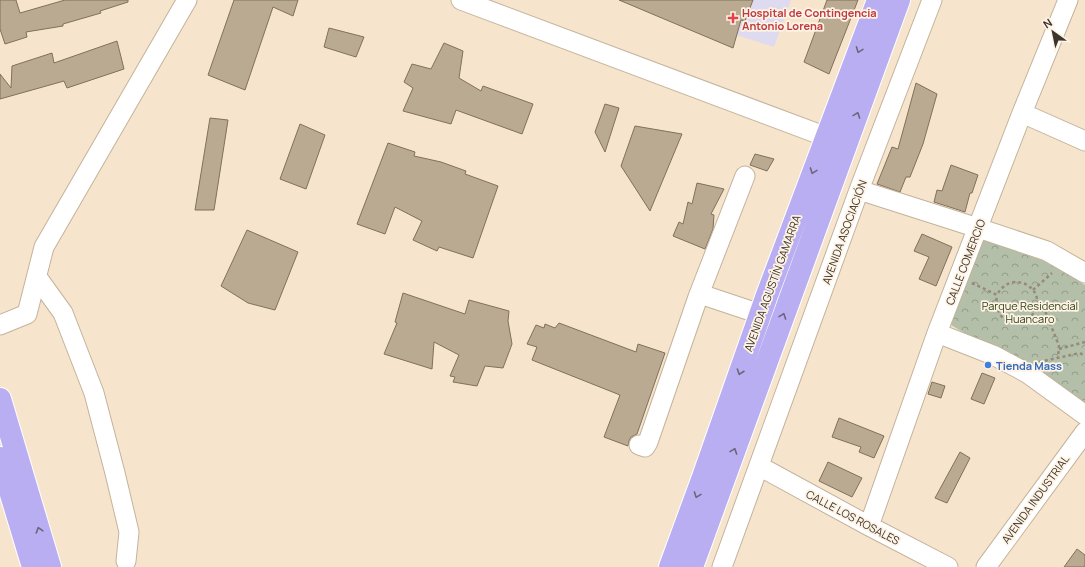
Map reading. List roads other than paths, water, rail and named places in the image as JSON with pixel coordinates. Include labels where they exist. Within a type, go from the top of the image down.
[{"type":"highway","name":"AVENIDA AGUSTÍN GAMARRA","points":[[670,567],[760,314],[878,0]]},
{"type":"highway","name":"AVENIDA AGUSTÍN GAMARRA","points":[[692,567],[899,0]]},
{"type":"highway","points":[[752,338],[773,345]]},
{"type":"highway","points":[[0,399],[50,567]]},
{"type":"highway","points":[[0,458],[33,567]]},
{"type":"street","points":[[0,325],[27,314],[44,247],[188,0]]},
{"type":"street","points":[[461,0],[846,144]]},
{"type":"street","name":"AVENIDA ASOCIACIÓN","points":[[722,567],[859,190],[932,0]]},
{"type":"street","name":"CALLE COMERCIO","points":[[869,526],[937,333],[1022,113],[1068,0]]},
{"type":"street","points":[[1022,113],[1085,140]]},
{"type":"street","points":[[639,445],[645,447],[648,442],[698,297],[745,176]]},
{"type":"street","points":[[859,190],[1047,251],[1085,273]]},
{"type":"street","points":[[37,277],[63,313],[94,393],[129,532],[126,561]]},
{"type":"street","points":[[698,297],[703,295],[760,314]]},
{"type":"street","points":[[937,333],[992,355],[1027,373],[1085,415]]},
{"type":"street","name":"AVENIDA INDUSTRIAL","points":[[986,567],[1085,432]]},
{"type":"street","name":"CALLE LOS ROSALES","points":[[759,466],[869,526],[924,562],[948,567]]},
{"type":"street","points":[[17,511],[25,567]]},
{"type":"place","name":"Hospital de Contingencia Antonio Lorena","points":[[733,18]]},
{"type":"place","name":"Tienda Mass","points":[[988,365]]},
{"type":"park label","name":"Parque Residencial Huancaro","points":[[1030,311]]}]
